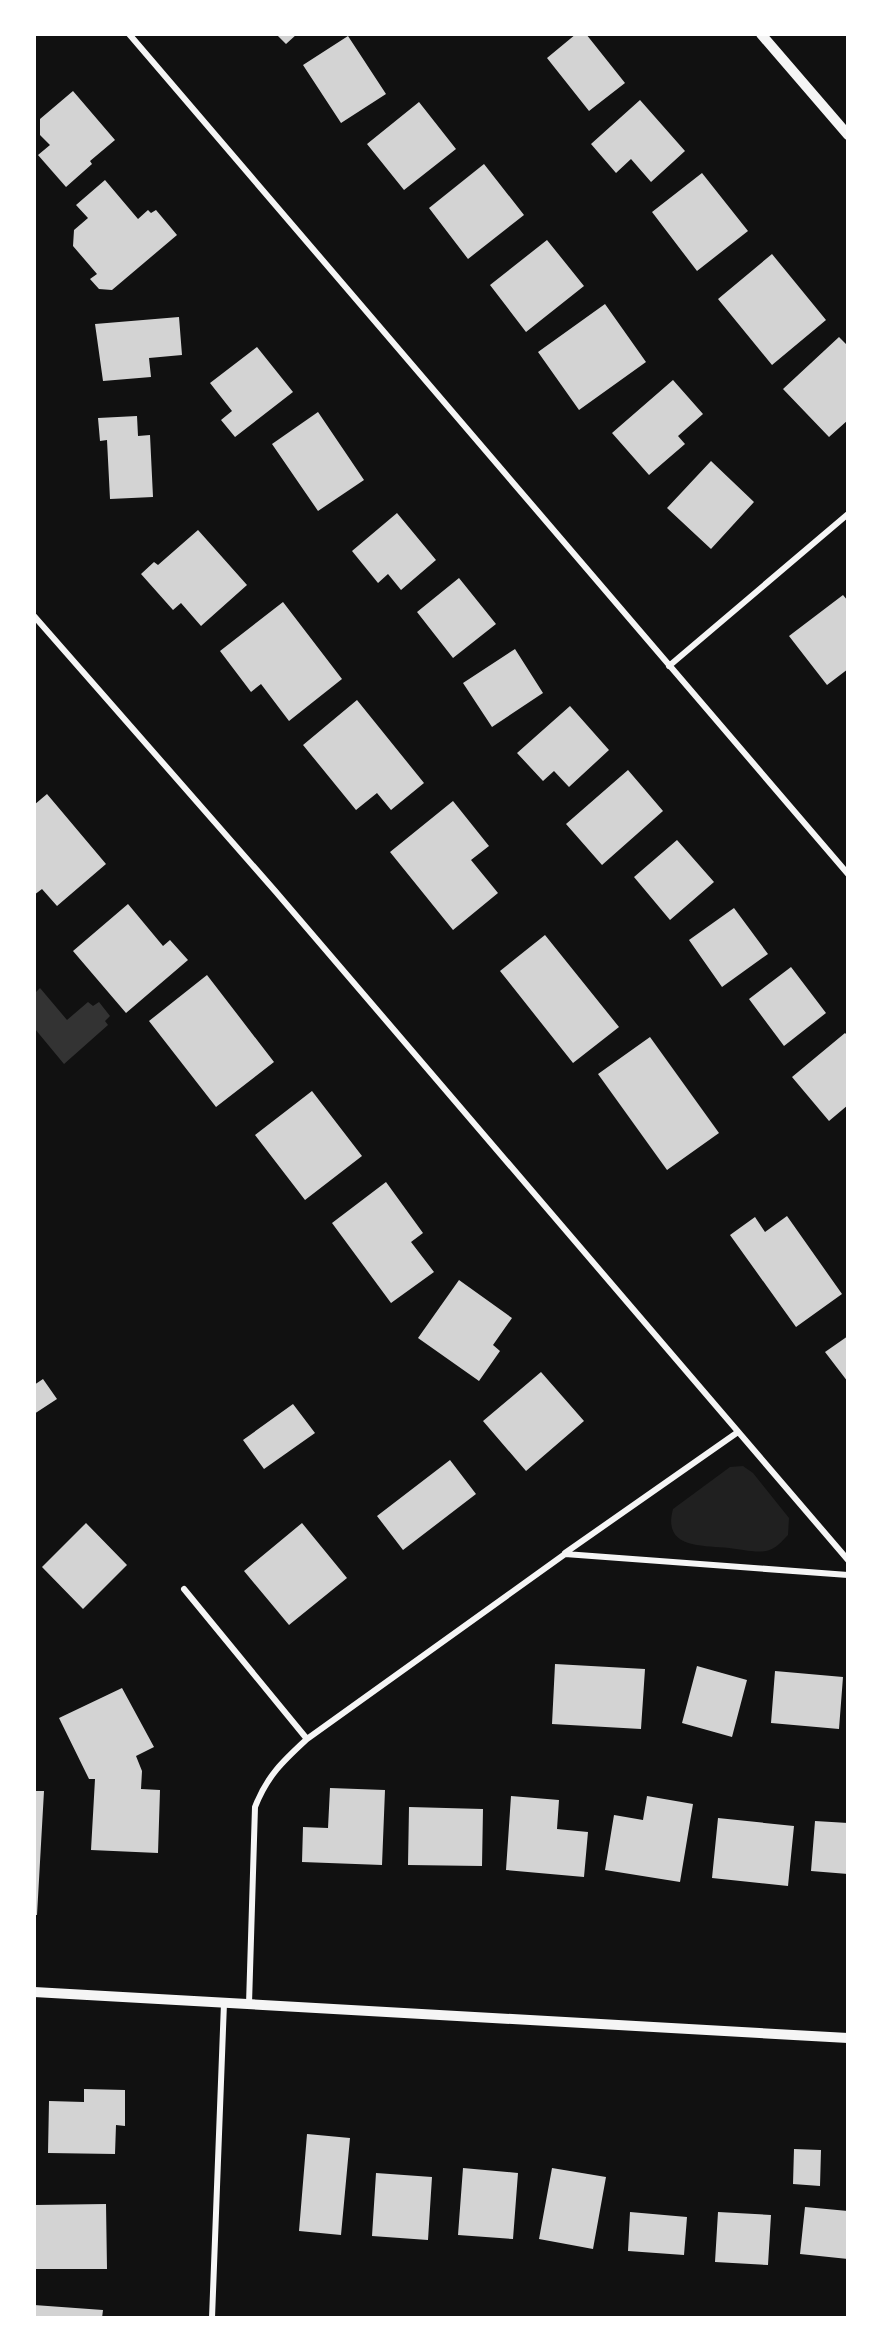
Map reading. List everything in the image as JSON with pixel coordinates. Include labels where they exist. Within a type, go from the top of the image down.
[{"type":"street","points":[[129,34],[848,873]]},
{"type":"street","points":[[761,34],[848,135]]},
{"type":"street","points":[[669,666],[848,514]]},
{"type":"street","points":[[34,616],[276,892],[848,1560]]},
{"type":"street","points":[[249,2004],[255,1807],[264,1785],[285,1759],[307,1738],[738,1432]]},
{"type":"street","points":[[565,1554],[848,1575]]},
{"type":"street","points":[[184,1589],[307,1738]]},
{"type":"street","points":[[34,1992],[848,2038]]},
{"type":"street","points":[[212,2318],[224,2003]]},
{"type":"shaded area","points":[[40,988],[67,1020],[88,1002],[93,1006],[99,1002],[110,1016],[105,1021],[108,1025],[64,1064],[35,1029],[35,993]]},
{"type":"shaded area","points":[[743,1466],[753,1473],[789,1518],[788,1535],[773,1549],[766,1551],[697,1545],[679,1538],[673,1532],[671,1522],[673,1509],[730,1467]]},
{"type":"building","points":[[276,34],[297,34],[286,44]]},
{"type":"building","points":[[576,34],[586,34],[625,83],[589,111],[547,58]]},
{"type":"building","points":[[348,36],[386,94],[341,123],[303,65]]},
{"type":"building","points":[[73,91],[115,140],[90,161],[92,164],[66,187],[38,155],[50,145],[40,135],[40,119]]},
{"type":"building","points":[[640,100],[685,151],[651,182],[631,159],[616,173],[591,144]]},
{"type":"building","points":[[419,102],[456,149],[404,190],[367,144]]},
{"type":"building","points":[[484,164],[524,215],[468,259],[429,208]]},
{"type":"building","points":[[702,173],[748,231],[697,271],[652,212]]},
{"type":"building","points":[[105,180],[138,219],[148,210],[151,213],[156,210],[177,235],[112,290],[99,289],[90,279],[97,274],[73,246],[74,230],[88,218],[76,205]]},
{"type":"building","points":[[547,240],[584,286],[526,332],[490,285]]},
{"type":"building","points":[[772,254],[826,320],[772,365],[718,299]]},
{"type":"building","points":[[605,304],[646,362],[579,410],[538,352]]},
{"type":"building","points":[[179,317],[182,355],[149,358],[151,377],[103,381],[95,324]]},
{"type":"building","points":[[839,337],[848,346],[848,420],[829,437],[783,389]]},
{"type":"building","points":[[257,347],[293,392],[235,437],[221,420],[232,411],[210,383]]},
{"type":"building","points":[[673,380],[703,414],[678,436],[685,444],[649,475],[612,433]]},
{"type":"building","points":[[318,412],[364,480],[318,511],[272,444]]},
{"type":"building","points":[[137,416],[138,436],[150,435],[153,497],[110,499],[107,440],[100,441],[98,418]]},
{"type":"building","points":[[711,461],[754,502],[711,549],[667,508]]},
{"type":"building","points":[[397,513],[436,560],[401,590],[388,574],[378,583],[352,551]]},
{"type":"building","points":[[198,530],[247,585],[201,626],[181,603],[173,610],[141,574],[154,562],[158,565]]},
{"type":"building","points":[[459,578],[496,624],[453,658],[417,612]]},
{"type":"building","points":[[843,595],[848,601],[848,669],[827,685],[789,636]]},
{"type":"building","points":[[283,602],[342,679],[289,721],[261,684],[251,692],[220,651]]},
{"type":"building","points":[[515,649],[543,693],[492,727],[463,683]]},
{"type":"building","points":[[357,700],[424,783],[391,810],[377,793],[356,810],[303,745]]},
{"type":"building","points":[[570,706],[609,750],[569,787],[554,771],[543,781],[517,753]]},
{"type":"building","points":[[628,770],[663,811],[602,865],[566,824]]},
{"type":"building","points":[[47,794],[106,864],[57,906],[42,889],[34,895],[34,805]]},
{"type":"building","points":[[453,801],[489,846],[471,860],[498,893],[453,930],[390,852]]},
{"type":"building","points":[[677,840],[714,882],[670,920],[634,877]]},
{"type":"building","points":[[128,904],[163,946],[170,940],[188,960],[126,1013],[73,951]]},
{"type":"building","points":[[734,908],[768,954],[722,987],[689,940]]},
{"type":"building","points":[[545,935],[619,1027],[573,1063],[500,971]]},
{"type":"building","points":[[791,967],[826,1013],[784,1046],[749,999]]},
{"type":"building","points":[[207,975],[274,1062],[216,1107],[149,1021]]},
{"type":"building","points":[[845,1033],[848,1036],[848,1105],[829,1121],[792,1077]]},
{"type":"building","points":[[650,1037],[719,1133],[667,1170],[598,1074]]},
{"type":"building","points":[[312,1091],[362,1156],[305,1200],[255,1135]]},
{"type":"building","points":[[386,1182],[423,1233],[411,1242],[434,1272],[391,1303],[332,1223]]},
{"type":"building","points":[[787,1216],[842,1294],[796,1327],[730,1235],[755,1217],[765,1232]]},
{"type":"building","points":[[459,1280],[512,1318],[493,1345],[500,1351],[479,1381],[418,1338]]},
{"type":"building","points":[[848,1336],[848,1382],[825,1352]]},
{"type":"building","points":[[541,1372],[584,1421],[526,1471],[483,1421]]},
{"type":"building","points":[[43,1379],[57,1399],[34,1414],[34,1385]]},
{"type":"building","points":[[293,1404],[315,1433],[264,1469],[243,1440]]},
{"type":"building","points":[[450,1460],[476,1494],[403,1550],[377,1516]]},
{"type":"building","points":[[86,1523],[127,1565],[83,1609],[42,1567]]},
{"type":"building","points":[[302,1523],[347,1578],[289,1625],[244,1571]]},
{"type":"building","points":[[555,1664],[645,1669],[641,1729],[552,1724]]},
{"type":"building","points":[[697,1666],[747,1680],[732,1737],[682,1723]]},
{"type":"building","points":[[775,1671],[843,1677],[839,1729],[771,1723]]},
{"type":"building","points":[[122,1688],[154,1747],[136,1756],[142,1771],[141,1789],[160,1790],[158,1853],[91,1850],[95,1779],[89,1779],[59,1718]]},
{"type":"building","points":[[330,1788],[385,1790],[382,1865],[302,1862],[303,1827],[328,1828]]},
{"type":"building","points":[[34,1791],[44,1791],[37,1915],[34,1915]]},
{"type":"building","points":[[511,1796],[559,1800],[557,1829],[588,1832],[584,1877],[506,1870]]},
{"type":"building","points":[[647,1796],[693,1804],[680,1882],[605,1870],[614,1815],[643,1820]]},
{"type":"building","points":[[409,1807],[483,1809],[482,1866],[408,1865]]},
{"type":"building","points":[[718,1818],[794,1826],[788,1886],[712,1878]]},
{"type":"building","points":[[815,1821],[848,1823],[848,1874],[811,1871]]},
{"type":"building","points":[[84,2089],[125,2090],[125,2126],[116,2125],[115,2154],[48,2153],[49,2101],[84,2102]]},
{"type":"building","points":[[307,2134],[350,2138],[341,2235],[299,2231]]},
{"type":"building","points":[[794,2149],[821,2150],[820,2186],[793,2184]]},
{"type":"building","points":[[463,2168],[518,2173],[513,2239],[458,2235]]},
{"type":"building","points":[[552,2168],[606,2177],[593,2249],[539,2239]]},
{"type":"building","points":[[376,2173],[432,2177],[428,2240],[372,2236]]},
{"type":"building","points":[[106,2204],[107,2269],[34,2269],[34,2205]]},
{"type":"building","points":[[805,2207],[848,2211],[848,2259],[800,2254]]},
{"type":"building","points":[[630,2212],[687,2217],[684,2255],[628,2251]]},
{"type":"building","points":[[718,2212],[771,2215],[768,2265],[715,2262]]},
{"type":"building","points":[[34,2305],[103,2310],[102,2318],[34,2318]]}]
